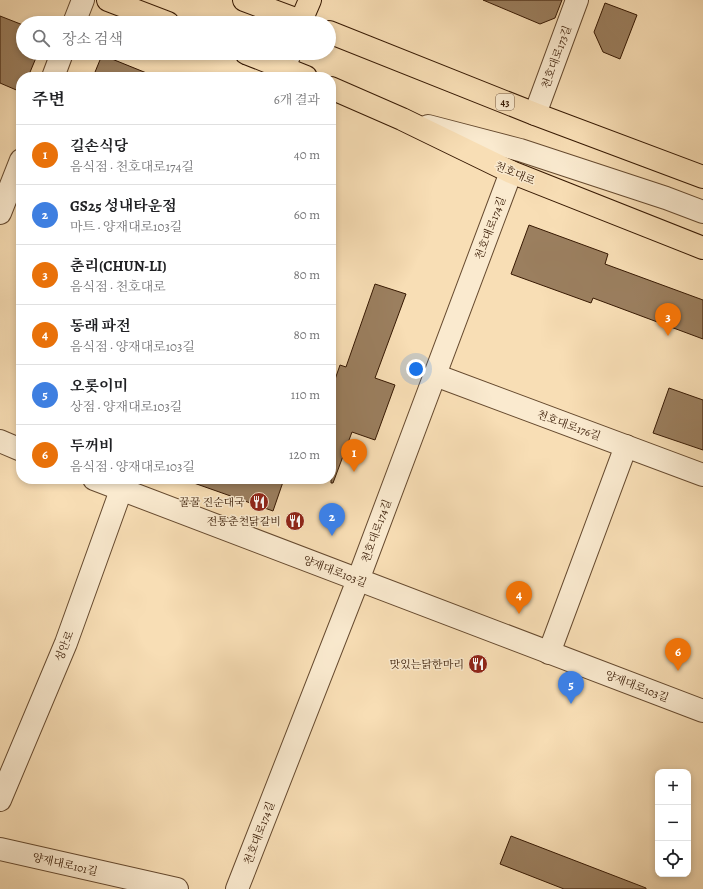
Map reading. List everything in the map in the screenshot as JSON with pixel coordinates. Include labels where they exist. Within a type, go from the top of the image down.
[{"type":"main road","points":[[108,0],[150,16]]},
{"type":"main road","points":[[244,0],[287,16]]},
{"type":"main road","points":[[305,16],[310,0]]},
{"type":"main road","name":"43","points":[[336,35],[535,114],[703,177]]},
{"type":"main road","points":[[267,60],[285,66],[296,72]]},
{"type":"main road","name":"천호대로","points":[[336,90],[402,119],[511,172],[703,248]]},
{"type":"street","points":[[76,16],[82,0]]},
{"type":"street","name":"천호대로173길","points":[[535,114],[577,0]]},
{"type":"street","points":[[55,72],[59,60]]},
{"type":"street","points":[[402,119],[520,150],[666,198],[703,212]]},
{"type":"street","points":[[681,169],[703,181]]},
{"type":"street","name":"천호대로174길","points":[[237,889],[358,580],[511,172]]},
{"type":"street","points":[[0,213],[16,173]]},
{"type":"street","name":"천호대로176길","points":[[434,375],[703,475]]},
{"type":"street","points":[[0,441],[16,448]]},
{"type":"street","points":[[548,653],[626,446]]},
{"type":"street","name":"양재대로103길","points":[[124,484],[358,580],[703,711]]},
{"type":"street","name":"성안로","points":[[0,800],[66,643],[124,484]]},
{"type":"street","name":"양재대로101길","points":[[0,849],[125,883],[177,889]]},
{"type":"building","points":[[483,0],[562,0],[555,18],[540,24]]},
{"type":"building","points":[[605,3],[637,15],[620,59],[603,52],[594,32]]},
{"type":"building","points":[[0,16],[16,22],[16,60],[35,60],[30,72],[16,72],[16,90],[0,83]]},
{"type":"building","points":[[100,60],[114,60],[144,72],[95,72]]},
{"type":"building","points":[[529,225],[608,254],[605,264],[703,300],[703,339],[593,298],[591,303],[511,274]]},
{"type":"building","points":[[375,284],[406,294],[375,378],[395,385],[375,440],[352,432],[336,475],[336,377],[340,365],[346,367]]},
{"type":"building","points":[[669,388],[703,400],[703,450],[653,433]]},
{"type":"building","points":[[197,484],[282,484],[273,511]]},
{"type":"building","points":[[511,836],[646,889],[564,889],[500,864]]},
{"type":"place","name":"춘리(CHUN-LI)","points":[[668,336]]},
{"type":"place","name":"길손식당","points":[[354,472]]},
{"type":"place","name":"꿀꿀 진순대국","points":[[259,502]]},
{"type":"place","name":"전통춘천닭갈비","points":[[295,521]]},
{"type":"place","name":"GS25 성내타운점","points":[[332,536]]},
{"type":"place","name":"동래 파전","points":[[519,614]]},
{"type":"place","name":"맛있는닭한마리","points":[[478,664]]},
{"type":"place","name":"두꺼비","points":[[678,671]]},
{"type":"place","name":"오롯이미","points":[[571,704]]}]
